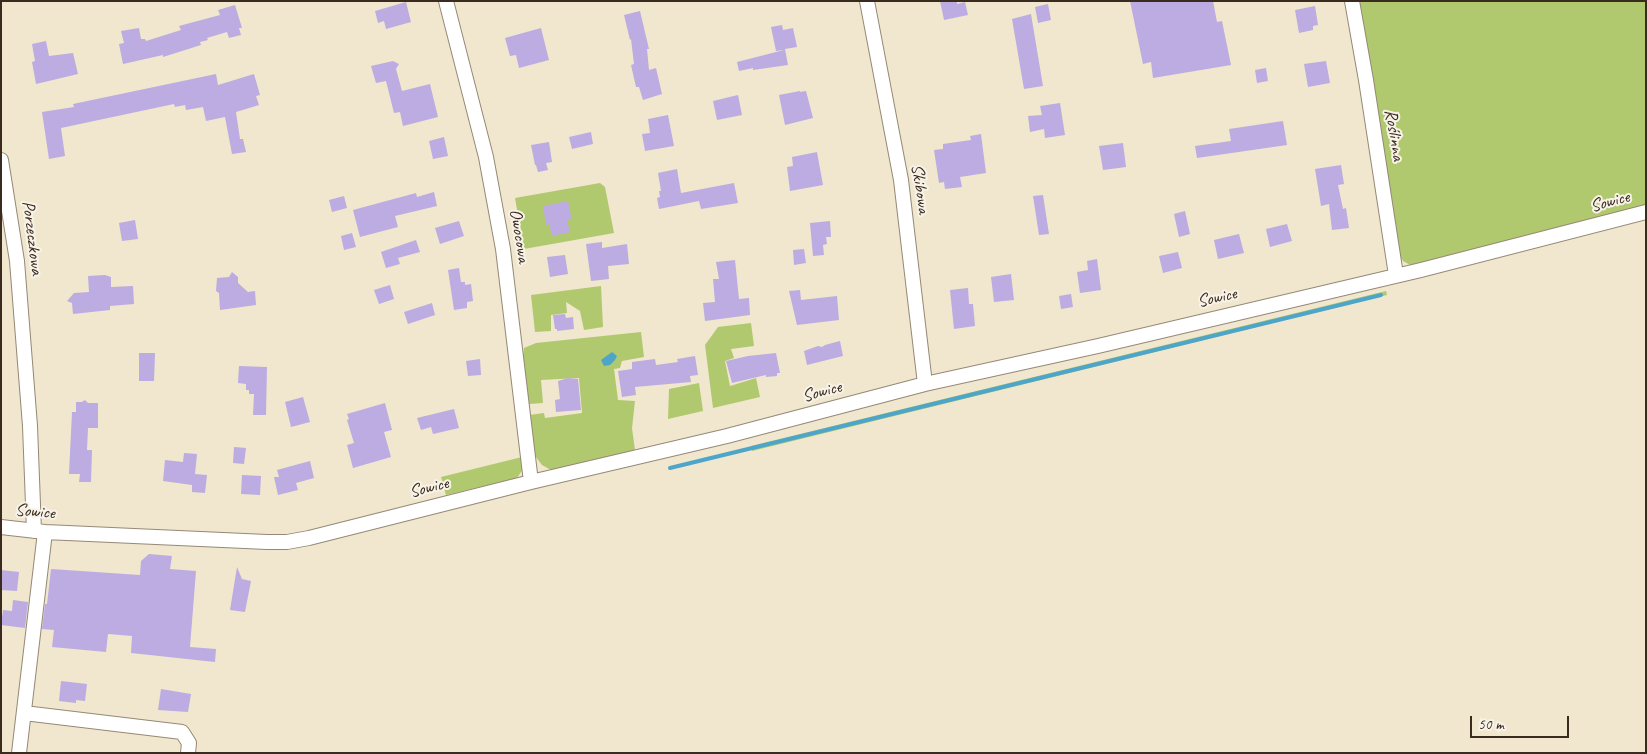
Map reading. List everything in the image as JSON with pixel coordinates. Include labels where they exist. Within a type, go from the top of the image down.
[{"type":"street","name":"Owocowa","points":[[446,1],[486,157],[503,249],[531,482]]},
{"type":"street","name":"Skibowa","points":[[867,1],[901,180],[925,384]]},
{"type":"street","name":"Roślinna","points":[[1352,1],[1371,108],[1396,275]]},
{"type":"street","name":"Porzeczkowa","points":[[1,160],[17,261],[40,532],[19,753]]},
{"type":"street","name":"Sowice","points":[[1,527],[40,532],[267,542],[287,542],[309,538],[531,482],[727,436],[925,384],[1098,346],[1421,270],[1646,212]]},
{"type":"street","points":[[24,713],[182,732],[189,743],[188,753]]},
{"type":"green space","points":[[1356,1],[1646,1],[1646,206],[1412,266],[1403,261],[1397,251]]},
{"type":"green space","points":[[600,183],[605,187],[614,233],[524,249],[515,198]]},
{"type":"green space","points":[[601,286],[603,327],[584,330],[580,311],[566,302],[567,313],[551,315],[551,331],[535,332],[531,295]]},
{"type":"green space","points":[[1386,291],[1387,295],[752,451],[751,446]]},
{"type":"green space","points":[[751,323],[754,346],[731,349],[734,358],[725,361],[730,386],[756,378],[760,397],[713,408],[705,345],[718,327]]},
{"type":"green space","points":[[641,332],[644,357],[622,361],[620,368],[614,369],[618,400],[635,401],[632,428],[635,450],[572,467],[551,470],[542,465],[533,453],[529,415],[544,413],[545,418],[582,413],[579,378],[541,380],[543,403],[529,404],[523,357],[524,348],[536,343]]},
{"type":"green space","points":[[699,383],[703,411],[668,419],[669,389]]},
{"type":"green space","points":[[522,457],[523,469],[517,478],[446,495],[441,477]]},
{"type":"water","points":[[612,352],[617,356],[615,360],[610,365],[604,366],[601,360]]},
{"type":"building","points":[[940,1],[957,1],[957,4],[965,2],[968,15],[944,20]]},
{"type":"building","points":[[1130,1],[1213,1],[1217,22],[1222,21],[1231,65],[1153,78],[1151,62],[1143,64]]},
{"type":"building","points":[[406,2],[411,22],[386,29],[384,21],[378,23],[375,11]]},
{"type":"building","points":[[1048,4],[1051,20],[1038,23],[1035,7]]},
{"type":"building","points":[[235,5],[242,28],[239,28],[241,35],[229,38],[227,32],[207,38],[208,40],[200,42],[201,45],[163,57],[163,55],[123,64],[119,44],[124,43],[121,31],[139,28],[141,39],[146,41],[181,30],[179,26],[220,15],[218,10]]},
{"type":"building","points":[[1315,6],[1318,25],[1313,26],[1313,30],[1299,33],[1295,10]]},
{"type":"building","points":[[640,11],[649,49],[647,49],[649,70],[656,68],[662,94],[643,100],[639,87],[636,87],[631,65],[634,64],[631,39],[624,15]]},
{"type":"building","points":[[1031,14],[1043,86],[1024,89],[1012,19]]},
{"type":"building","points":[[782,25],[783,30],[793,28],[797,47],[785,49],[788,65],[739,71],[737,62],[784,50],[776,51],[771,27]]},
{"type":"building","points":[[541,28],[549,60],[519,68],[516,55],[510,56],[505,38]]},
{"type":"building","points":[[46,41],[49,56],[73,53],[78,74],[36,84],[32,62],[35,61],[32,44]]},
{"type":"building","points":[[393,61],[399,64],[396,69],[402,91],[430,84],[438,117],[403,126],[400,112],[394,113],[386,81],[376,83],[371,66]]},
{"type":"building","points":[[1326,61],[1330,83],[1308,87],[1304,64]]},
{"type":"building","points":[[1266,68],[1268,81],[1257,83],[1255,70]]},
{"type":"building","points":[[216,74],[218,85],[254,74],[260,95],[256,96],[259,105],[236,112],[240,139],[243,139],[246,152],[232,154],[225,117],[206,121],[203,107],[186,110],[185,105],[175,107],[174,104],[61,128],[65,156],[49,159],[42,112],[74,107],[73,104]]},
{"type":"building","points":[[806,91],[813,118],[785,125],[779,95]]},
{"type":"building","points":[[738,95],[742,115],[717,120],[713,101]]},
{"type":"building","points":[[1060,103],[1065,135],[1045,138],[1044,129],[1030,132],[1028,116],[1042,115],[1040,106]]},
{"type":"building","points":[[668,115],[674,146],[645,151],[642,134],[650,133],[648,119]]},
{"type":"building","points":[[1283,121],[1287,145],[1197,158],[1195,146],[1231,141],[1229,129]]},
{"type":"building","points":[[591,132],[593,144],[572,149],[569,137]]},
{"type":"building","points":[[981,134],[986,173],[960,177],[962,187],[945,189],[944,182],[939,183],[934,150],[943,149],[943,144],[971,140],[970,136]]},
{"type":"building","points":[[444,137],[448,156],[433,159],[429,141]]},
{"type":"building","points":[[549,142],[552,162],[546,163],[548,170],[538,172],[531,145]]},
{"type":"building","points":[[1123,143],[1126,167],[1103,170],[1099,146]]},
{"type":"building","points":[[817,152],[823,185],[790,191],[787,167],[793,166],[792,157]]},
{"type":"building","points":[[1341,165],[1344,184],[1338,185],[1343,209],[1346,208],[1349,228],[1332,230],[1329,204],[1321,206],[1315,169]]},
{"type":"building","points":[[677,169],[681,193],[734,183],[738,203],[701,209],[699,201],[659,209],[657,198],[660,197],[659,191],[661,191],[658,173]]},
{"type":"building","points":[[434,192],[437,206],[395,216],[398,227],[360,237],[353,210],[416,193],[417,197]]},
{"type":"building","points":[[1043,195],[1049,234],[1039,235],[1033,196]]},
{"type":"building","points":[[344,196],[347,208],[332,212],[329,200]]},
{"type":"building","points":[[568,201],[572,220],[567,220],[570,232],[552,236],[549,224],[546,225],[543,206]]},
{"type":"building","points":[[1185,211],[1190,234],[1179,237],[1174,214]]},
{"type":"building","points":[[135,220],[138,239],[122,241],[119,223]]},
{"type":"building","points":[[459,221],[464,236],[440,244],[435,228]]},
{"type":"building","points":[[830,221],[831,237],[826,237],[827,244],[823,245],[824,255],[813,256],[810,223]]},
{"type":"building","points":[[1287,224],[1292,241],[1270,247],[1266,229]]},
{"type":"building","points":[[352,233],[356,247],[344,250],[341,236]]},
{"type":"building","points":[[1239,234],[1244,253],[1218,259],[1214,240]]},
{"type":"building","points":[[416,240],[420,252],[398,258],[400,264],[386,268],[381,252]]},
{"type":"building","points":[[602,242],[602,248],[627,244],[629,264],[608,266],[609,279],[591,281],[586,244]]},
{"type":"building","points":[[804,249],[806,263],[794,265],[793,250]]},
{"type":"building","points":[[1178,252],[1182,268],[1163,273],[1159,256]]},
{"type":"building","points":[[565,255],[568,274],[550,277],[547,257]]},
{"type":"building","points":[[1097,259],[1101,290],[1080,293],[1077,272],[1088,270],[1087,261]]},
{"type":"building","points":[[735,260],[739,299],[749,298],[750,315],[705,321],[703,303],[715,302],[713,279],[719,279],[716,262]]},
{"type":"building","points":[[459,268],[461,282],[465,282],[465,285],[471,284],[473,301],[467,302],[467,308],[454,310],[448,270]]},
{"type":"building","points":[[232,272],[238,277],[238,283],[248,292],[255,291],[256,305],[220,310],[219,293],[216,291],[217,278],[229,277]]},
{"type":"building","points":[[1011,274],[1014,300],[994,302],[991,277]]},
{"type":"building","points":[[105,275],[111,277],[111,287],[133,286],[134,304],[110,306],[110,310],[73,314],[72,303],[67,301],[74,293],[89,292],[88,276]]},
{"type":"building","points":[[390,285],[394,299],[379,304],[374,290]]},
{"type":"building","points":[[968,288],[969,304],[973,304],[975,326],[954,329],[950,290]]},
{"type":"building","points":[[800,290],[801,300],[837,296],[839,320],[797,325],[789,291]]},
{"type":"building","points":[[1071,294],[1073,307],[1061,309],[1059,296]]},
{"type":"building","points":[[432,303],[435,315],[408,324],[404,312]]},
{"type":"building","points":[[565,314],[566,318],[573,317],[574,329],[557,331],[553,315]]},
{"type":"building","points":[[840,341],[843,356],[807,365],[804,351]]},
{"type":"building","points":[[139,353],[155,353],[154,381],[139,381]]},
{"type":"building","points":[[776,353],[780,373],[777,373],[777,376],[766,377],[766,375],[732,383],[726,361]]},
{"type":"building","points":[[695,356],[698,375],[690,376],[691,382],[635,387],[636,395],[622,397],[618,371],[632,369],[632,362],[655,359],[656,365],[678,362],[677,359]]},
{"type":"building","points":[[480,359],[481,375],[468,376],[466,361]]},
{"type":"building","points":[[239,366],[267,367],[266,415],[253,415],[254,394],[249,394],[249,390],[246,390],[246,384],[238,383]]},
{"type":"building","points":[[568,378],[578,379],[581,410],[556,412],[555,400],[560,399],[558,381]]},
{"type":"building","points":[[303,397],[310,422],[291,427],[285,402]]},
{"type":"building","points":[[85,400],[88,403],[98,403],[98,428],[88,428],[87,450],[92,450],[91,482],[79,482],[80,474],[69,474],[72,412],[76,412],[76,402]]},
{"type":"building","points":[[385,403],[392,430],[384,432],[391,457],[353,468],[347,445],[354,443],[347,414]]},
{"type":"building","points":[[454,409],[459,428],[433,434],[431,427],[421,430],[417,418]]},
{"type":"building","points":[[234,447],[246,448],[244,464],[233,463]]},
{"type":"building","points":[[184,453],[197,454],[195,474],[207,475],[205,493],[192,492],[192,485],[163,481],[165,460],[183,462]]},
{"type":"building","points":[[310,461],[314,478],[296,483],[298,490],[278,495],[274,477],[279,477],[277,470]]},
{"type":"building","points":[[242,475],[261,476],[260,495],[241,494]]},
{"type":"building","points":[[149,554],[172,556],[170,569],[196,571],[190,647],[216,649],[215,662],[131,653],[132,636],[108,634],[106,652],[52,647],[54,630],[42,629],[51,569],[140,575],[141,561]]},
{"type":"building","points":[[237,567],[242,579],[251,581],[245,612],[230,610]]},
{"type":"building","points":[[1,570],[19,572],[17,591],[1,590]]},
{"type":"building","points":[[13,600],[28,602],[25,628],[1,625],[3,610],[12,611]]},
{"type":"building","points":[[61,681],[87,684],[85,701],[76,700],[76,703],[59,701]]},
{"type":"building","points":[[161,689],[191,694],[188,712],[158,710]]},
{"type":"waterway","points":[[670,468],[1381,295]]}]
